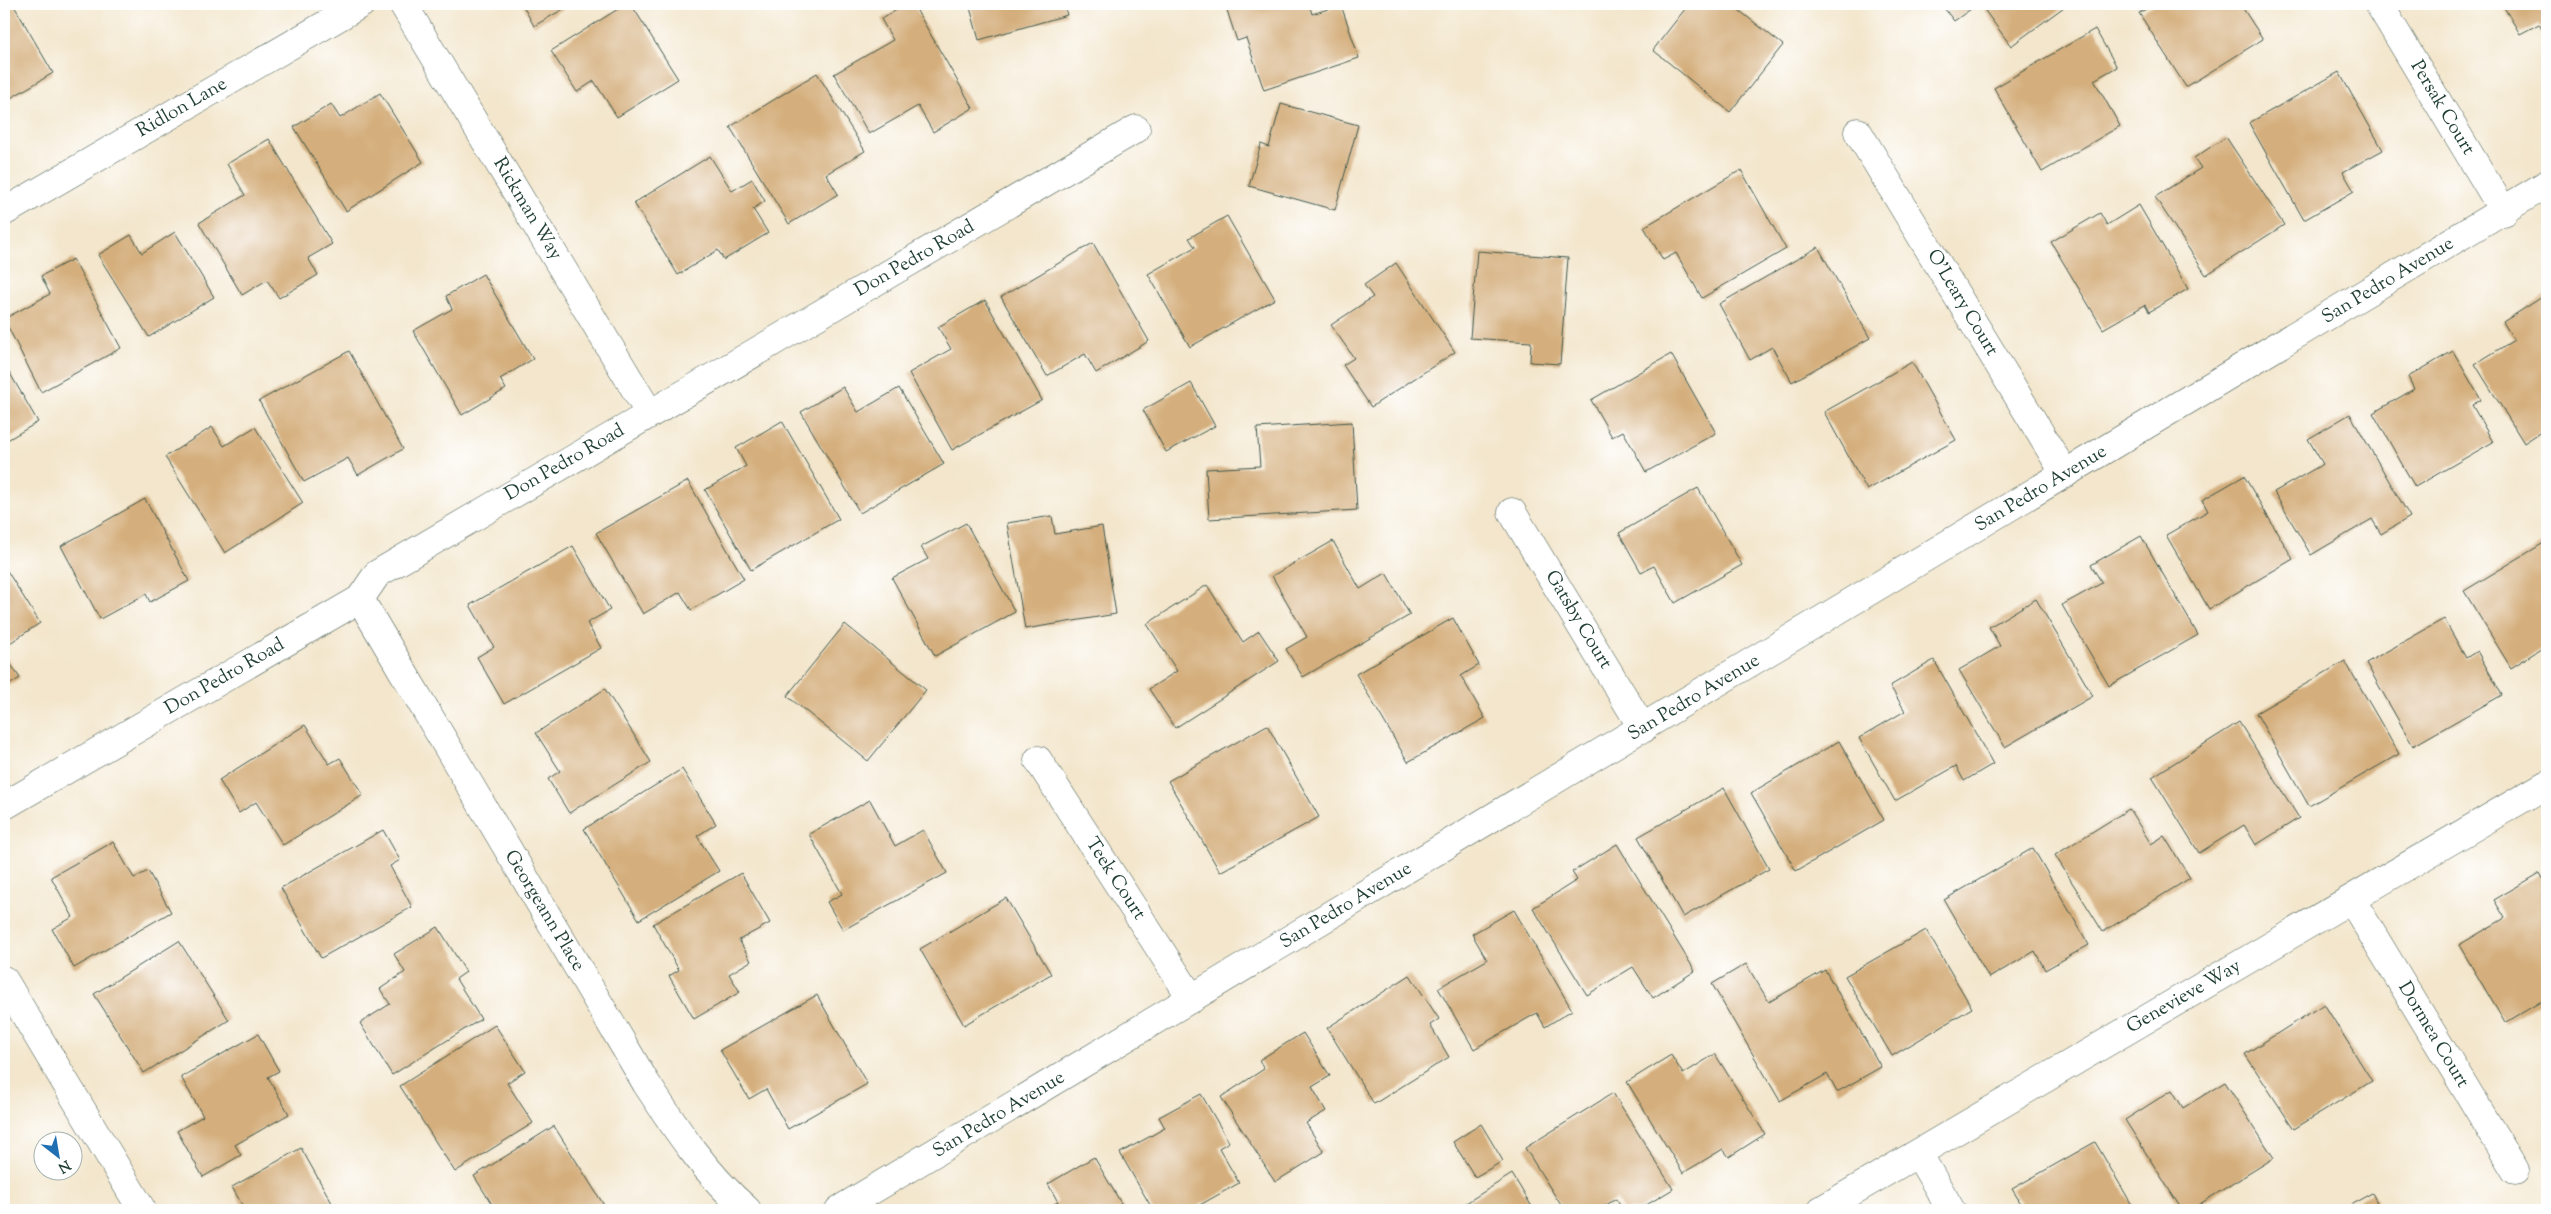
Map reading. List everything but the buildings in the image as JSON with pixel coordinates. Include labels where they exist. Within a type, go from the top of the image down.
[{"type":"street","name":"Ridlon Lane","points":[[4,212],[361,4]]},
{"type":"street","name":"Rickman Way","points":[[403,4],[650,414]]},
{"type":"street","name":"Persak Court","points":[[2379,4],[2504,212]]},
{"type":"street","name":"Don Pedro Road","points":[[4,806],[360,599],[377,574],[1136,130]]},
{"type":"street","name":"O'Leary Court","points":[[1858,132],[2065,474]]},
{"type":"street","name":"San Pedro Avenue","points":[[839,1210],[2504,212],[2547,184]]},
{"type":"street","name":"Gatsby Court","points":[[1512,512],[1644,728]]},
{"type":"street","name":"Georgeann Place","points":[[360,599],[646,1083],[685,1144],[726,1192],[747,1210]]},
{"type":"street","name":"Teek Court","points":[[1038,760],[1192,999]]},
{"type":"street","name":"Genevieve Way","points":[[1821,1210],[2547,784]]},
{"type":"street","name":"Dormea Court","points":[[2351,899],[2515,1170]]},
{"type":"street","points":[[4,980],[142,1210]]},
{"type":"street","points":[[1918,1153],[1951,1210]]}]
